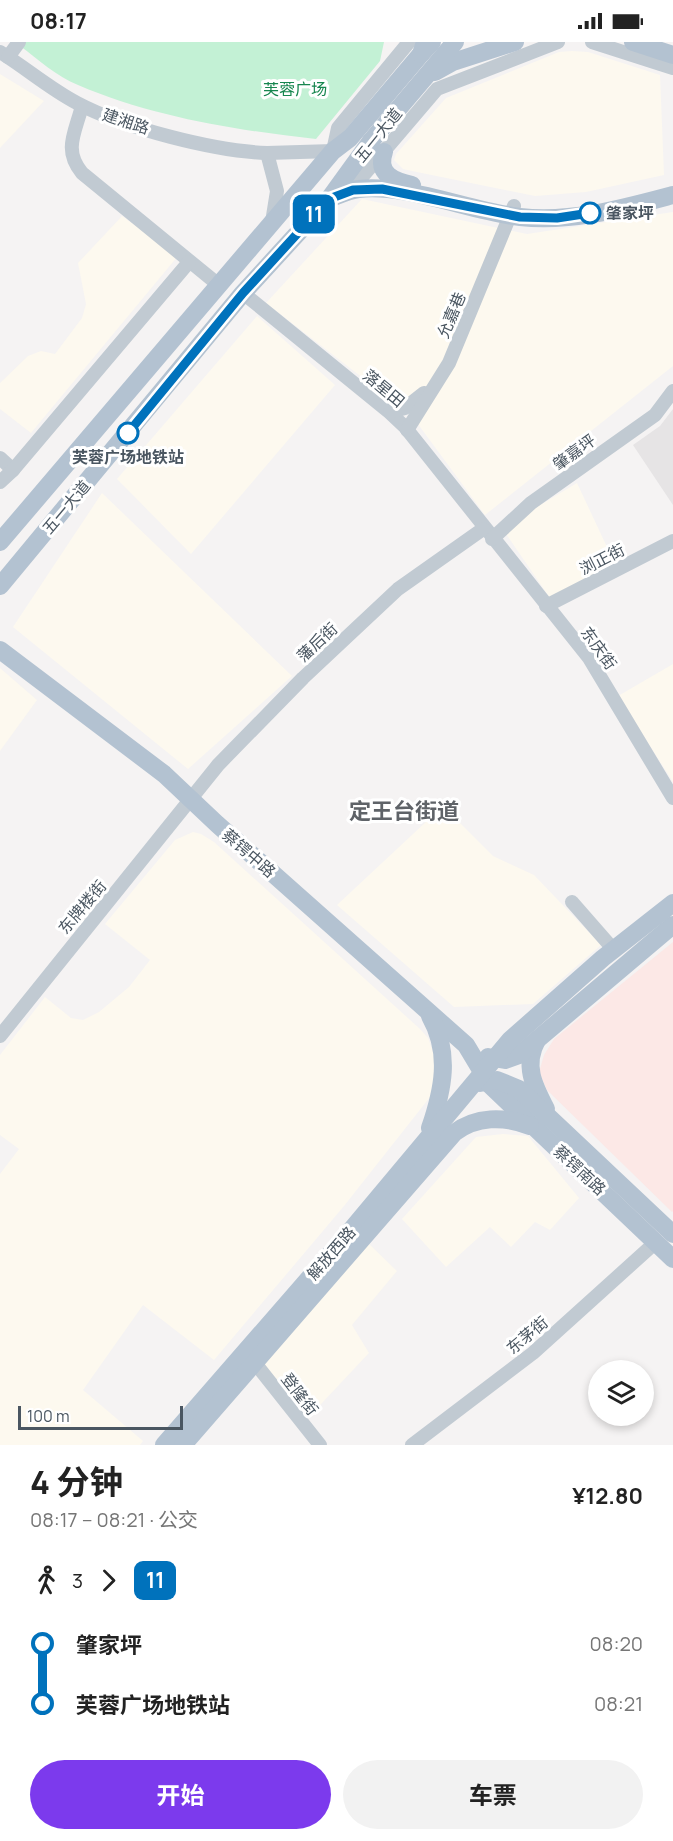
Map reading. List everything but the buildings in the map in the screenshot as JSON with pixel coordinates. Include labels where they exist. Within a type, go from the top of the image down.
[{"type":"main road","name":"五一大道","points":[[0,586],[243,293],[378,147],[422,81],[455,42]]},
{"type":"main road","points":[[633,42],[673,55]]},
{"type":"main road","name":"五一大道","points":[[0,542],[333,151],[350,138],[423,44]]},
{"type":"main road","points":[[422,81],[453,62],[512,51]]},
{"type":"main road","points":[[378,147],[383,170],[396,181],[542,219],[573,217],[673,195]]},
{"type":"main road","points":[[329,199],[362,189],[394,191],[509,210],[543,209],[571,207],[673,184]]},
{"type":"main road","name":"蔡锷中路","points":[[0,650],[164,774],[466,1046],[484,1077]]},
{"type":"main road","points":[[484,1077],[494,1059],[522,1028],[673,903]]},
{"type":"main road","points":[[466,1046],[494,1059],[512,1058],[673,925]]},
{"type":"main road","points":[[426,1139],[439,1099],[444,1065],[438,1034],[427,1012]]},
{"type":"main road","points":[[537,1039],[530,1054],[530,1071],[553,1121]]},
{"type":"main road","name":"蔡锷南路","points":[[484,1077],[535,1128],[667,1232]]},
{"type":"main road","name":"蔡锷南路","points":[[469,1088],[484,1077],[512,1084],[667,1232],[673,1259]]},
{"type":"main road","name":"解放西路","points":[[164,1445],[352,1229],[469,1088]]},
{"type":"main road","name":"解放西路","points":[[188,1443],[454,1133],[471,1123],[495,1119],[512,1120],[535,1128]]},
{"type":"street","points":[[4,55],[19,42]]},
{"type":"street","points":[[350,191],[378,147],[437,89],[473,74],[523,42]]},
{"type":"street","points":[[512,51],[558,42]]},
{"type":"street","points":[[592,42],[673,69]]},
{"type":"street","points":[[333,151],[338,128],[423,44],[473,74]]},
{"type":"street","name":"建湘路","points":[[4,55],[82,106],[121,122],[238,152],[333,151]]},
{"type":"street","points":[[82,106],[70,147],[72,161],[82,173],[219,286]]},
{"type":"street","points":[[267,153],[277,191],[272,224]]},
{"type":"street","name":"允嘉巷","points":[[390,412],[415,402],[431,383],[509,210]]},
{"type":"street","name":"允嘉巷","points":[[407,430],[449,363],[509,210]]},
{"type":"street","points":[[0,482],[13,470],[189,262]]},
{"type":"street","name":"落星田","points":[[243,293],[390,412],[407,430],[488,534]]},
{"type":"street","name":"肇嘉坪","points":[[488,534],[655,415],[673,391]]},
{"type":"street","points":[[0,458],[13,470]]},
{"type":"street","name":"东庆街","points":[[488,534],[589,658],[673,798]]},
{"type":"street","name":"藩后街","points":[[192,801],[218,765],[248,734],[398,589],[488,534]]},
{"type":"street","name":"浏正街","points":[[546,606],[673,541]]},
{"type":"street","name":"东牌楼街","points":[[0,1036],[192,801]]},
{"type":"street","points":[[572,902],[615,950]]},
{"type":"street","name":"东茅街","points":[[412,1445],[533,1353],[667,1232]]},
{"type":"street","name":"登隆街","points":[[255,1363],[320,1445]]},
{"type":"shaded area","points":[[559,52],[588,52],[660,75],[664,175],[586,192],[535,196],[403,169],[394,160],[396,154],[446,98]]},
{"type":"shaded area","points":[[0,74],[44,101],[0,148]]},
{"type":"shaded area","points":[[362,199],[527,234],[673,212],[673,366],[485,515],[412,416],[266,303]]},
{"type":"shaded area","points":[[122,216],[178,256],[31,433],[0,409],[0,383],[28,356],[41,351],[55,354],[82,318],[86,304],[78,263]]},
{"type":"shaded area","points":[[257,316],[335,385],[191,554],[117,479]]},
{"type":"shaded area","points":[[673,409],[673,505],[633,445],[660,426]]},
{"type":"shaded area","points":[[577,483],[614,562],[550,598],[502,528]]},
{"type":"shaded area","points":[[102,493],[292,676],[188,769],[13,627]]},
{"type":"shaded area","points":[[673,664],[673,782],[618,696]]},
{"type":"shaded area","points":[[0,668],[37,700],[0,751]]},
{"type":"shaded area","points":[[443,806],[493,856],[534,875],[601,945],[533,1004],[454,1007],[337,905]]},
{"type":"shaded area","points":[[193,832],[214,842],[420,1029],[428,1038],[437,1063],[430,1097],[344,1206],[214,1360],[143,1305],[83,1390],[143,1441],[140,1445],[0,1445],[0,1174],[19,1149],[0,1135],[0,1055],[45,997],[71,1018],[83,1020],[99,1012],[129,987],[150,960],[105,924],[175,840]]},
{"type":"shaded area","points":[[673,942],[672,1212],[547,1090],[539,1072],[544,1055],[554,1039]]},
{"type":"shaded area","points":[[503,1134],[528,1136],[579,1198],[550,1230],[535,1222],[511,1247],[490,1227],[446,1267],[402,1219],[476,1137]]},
{"type":"shaded area","points":[[367,1242],[397,1271],[352,1325],[369,1353],[307,1419],[263,1363]]},
{"type":"green space","name":"芙蓉广场","points":[[24,42],[384,42],[380,61],[316,139],[195,121],[135,106],[70,82],[20,46]]},
{"type":"bus line","name":"11","points":[[128,433],[243,293],[329,199],[353,190],[382,189],[520,217],[542,219],[573,217],[590,213]]},
{"type":"place","name":"肇家坪","points":[[590,213]]},
{"type":"place","name":"芙蓉广场地铁站","points":[[128,433]]},
{"type":"district","name":"定王台街道","points":[[404,811]]}]
